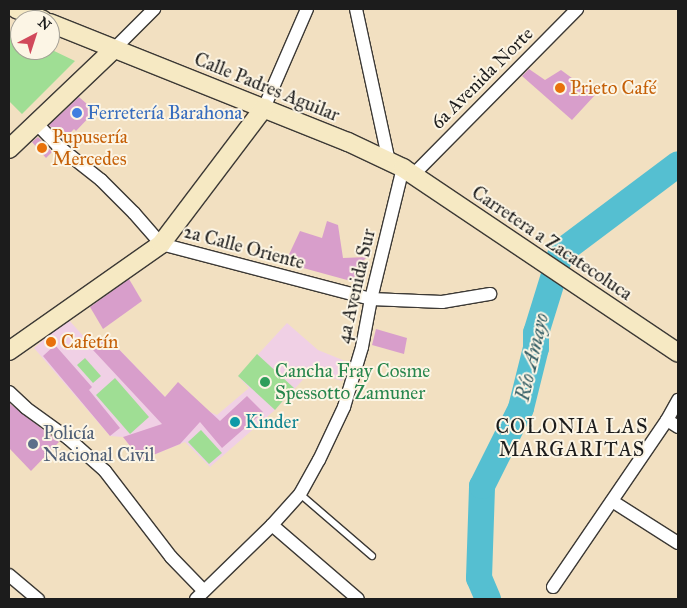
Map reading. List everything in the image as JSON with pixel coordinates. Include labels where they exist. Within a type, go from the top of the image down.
[{"type":"main road","name":"Calle Padres Aguilar","points":[[60,27],[348,142],[402,167]]},
{"type":"main road","points":[[9,150],[114,49]]},
{"type":"main road","points":[[9,351],[161,244],[264,108]]},
{"type":"main road","name":"Carretera a Zacatecoluca","points":[[402,167],[678,353]]},
{"type":"street","points":[[114,49],[154,9]]},
{"type":"street","points":[[264,108],[307,9]]},
{"type":"street","points":[[356,9],[402,167]]},
{"type":"street","name":"6a Avenida Norte","points":[[402,167],[577,9]]},
{"type":"street","name":"2a Calle Oriente","points":[[36,123],[58,146],[101,180],[134,213],[161,244],[371,299],[442,302],[490,294]]},
{"type":"street","name":"4a Avenida Sur","points":[[200,595],[272,525],[300,494],[319,460],[344,406],[362,347],[371,299],[402,167]]},
{"type":"street","points":[[9,392],[26,408],[70,439],[105,471],[200,595]]},
{"type":"street","points":[[553,587],[612,501],[673,423],[678,400]]},
{"type":"street","points":[[612,501],[678,543]]},
{"type":"street","points":[[272,525],[358,599]]},
{"type":"street","points":[[9,575],[38,599]]},
{"type":"lane","points":[[300,494],[372,556]]},
{"type":"shaded area","points":[[68,319],[94,348],[107,337],[165,397],[168,394],[217,415],[249,388],[238,376],[287,323],[318,350],[350,363],[342,381],[311,371],[275,410],[210,467],[185,442],[141,460],[123,437],[110,436],[34,348]]},
{"type":"green space","points":[[9,31],[10,60],[60,60],[60,54],[75,61],[22,114],[9,101]]},
{"type":"green space","name":"Cancha Fray Cosme Spessotto Zamuner","points":[[257,354],[294,388],[275,410],[238,376]]},
{"type":"green space","points":[[85,358],[101,376],[93,383],[77,365]]},
{"type":"green space","points":[[115,378],[149,417],[130,434],[96,395]]},
{"type":"green space","points":[[201,430],[222,453],[209,464],[188,442]]},
{"type":"building","name":"Prieto Café","points":[[529,69],[545,80],[561,70],[595,95],[572,120],[522,76]]},
{"type":"building","name":"Ferretería Barahona","points":[[79,97],[95,111],[76,131],[74,129],[63,140],[49,125]]},
{"type":"building","name":"Pupusería Mercedes","points":[[38,137],[52,152],[46,158],[32,142]]},
{"type":"building","points":[[327,221],[338,225],[343,258],[367,257],[357,267],[363,274],[358,283],[285,263],[300,231],[322,238]]},
{"type":"building","points":[[129,279],[142,301],[103,329],[90,307]]},
{"type":"building","points":[[376,329],[407,338],[404,354],[372,345]]},
{"type":"building","points":[[107,337],[165,397],[178,382],[220,421],[247,396],[263,412],[222,448],[200,422],[180,444],[141,460],[123,437],[162,424],[93,350]]},
{"type":"building","points":[[55,345],[92,387],[89,390],[120,428],[110,436],[43,356]]},
{"type":"building","name":"Policía Nacional Civil","points":[[9,403],[59,442],[31,471],[9,448]]},
{"type":"waterway","name":"Río Amayo","points":[[488,599],[479,578],[482,486],[521,408],[536,348],[536,333],[561,252],[678,164]]},
{"type":"place","name":"Prieto Café","points":[[560,88]]},
{"type":"place","name":"Ferretería Barahona","points":[[77,113]]},
{"type":"place","name":"Pupusería Mercedes","points":[[42,148]]},
{"type":"place","name":"Cafetín","points":[[51,342]]},
{"type":"place","name":"Cancha Fray Cosme Spessotto Zamuner","points":[[265,382]]},
{"type":"place","name":"Kinder","points":[[235,422]]},
{"type":"place","name":"Policía Nacional Civil","points":[[33,444]]},
{"type":"district","name":"COLONIA LAS MARGARITAS","points":[[572,438]]}]
